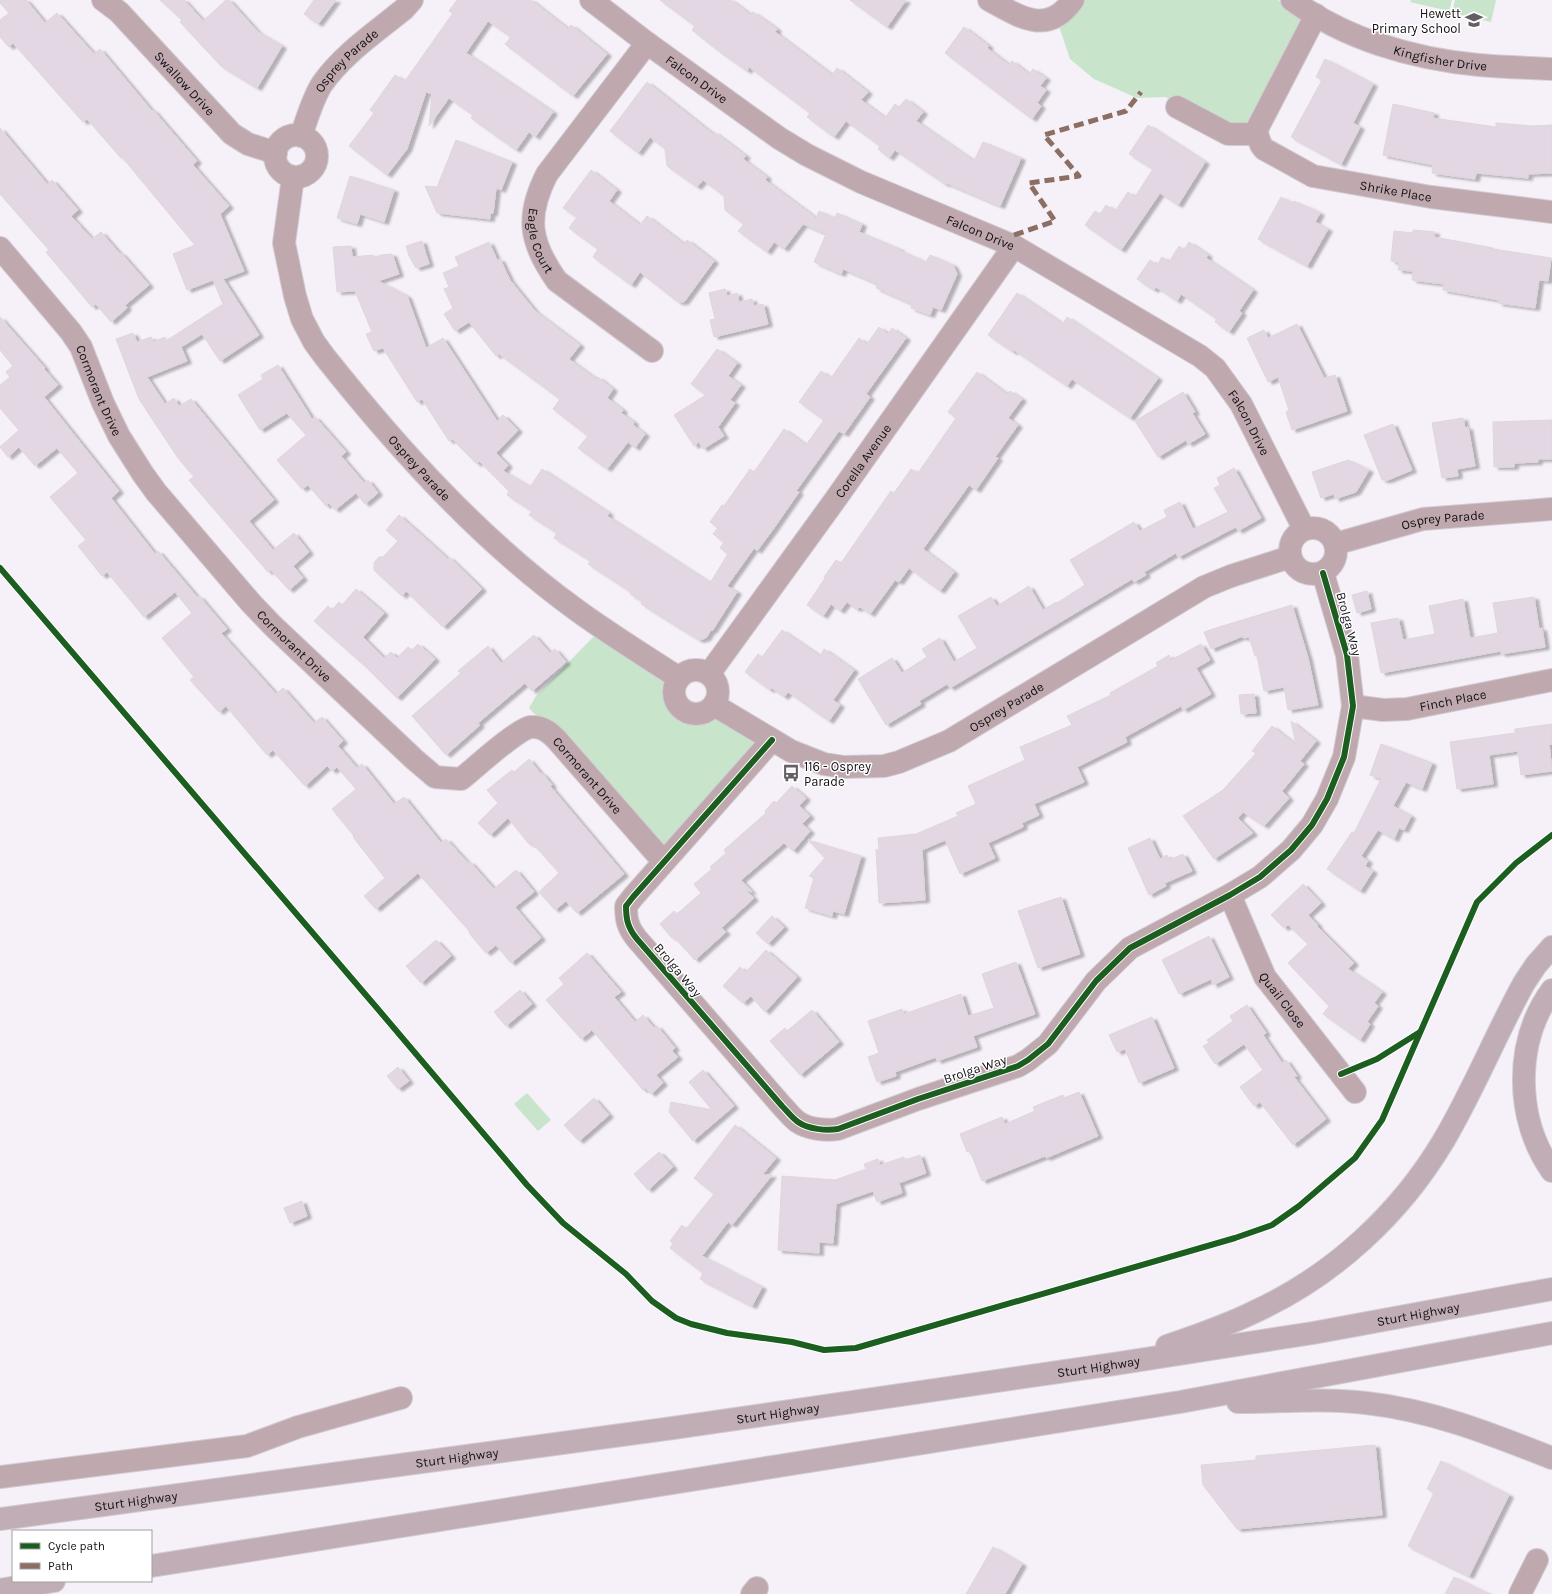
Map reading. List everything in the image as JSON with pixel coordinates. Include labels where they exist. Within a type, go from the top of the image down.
[{"type":"highway","points":[[1114,1364],[1254,1313],[1314,1278],[1346,1255],[1374,1229],[1399,1203],[1418,1179],[1442,1144],[1468,1096],[1524,983],[1536,965],[1552,946]]},
{"type":"highway","points":[[1552,990],[1539,1013],[1531,1032],[1524,1064],[1526,1109],[1531,1129],[1538,1148],[1552,1171]]},
{"type":"highway","name":"Sturt Highway","points":[[0,1519],[673,1428],[1114,1364],[1313,1333],[1552,1289]]},
{"type":"highway","points":[[152,1566],[1180,1402],[1552,1333]]},
{"type":"highway","points":[[1180,1402],[1309,1400],[1389,1406],[1452,1420],[1552,1458]]},
{"type":"highway","points":[[0,1590],[48,1582]]},
{"type":"street","name":"Swallow Drive","points":[[103,0],[119,12],[232,134],[248,144],[276,153]]},
{"type":"street","name":"Osprey Parade","points":[[301,136],[309,111],[321,86],[334,70],[346,57],[404,9],[412,0]]},
{"type":"street","name":"Falcon Drive","points":[[591,0],[647,43],[779,138],[807,156],[861,182],[1014,246],[1200,356],[1215,368],[1241,404],[1304,529]]},
{"type":"street","points":[[989,0],[1022,18],[1032,21],[1046,20],[1057,15],[1073,0]]},
{"type":"street","name":"Kingfisher Drive","points":[[1292,0],[1316,16],[1341,29],[1396,50],[1433,58],[1478,65],[1552,69]]},
{"type":"street","points":[[1177,107],[1228,134],[1257,134],[1258,127],[1265,112],[1316,16]]},
{"type":"street","name":"Eagle Court","points":[[647,43],[547,174],[538,193],[534,210],[533,229],[538,249],[546,266],[557,281],[652,352]]},
{"type":"street","name":"Shrike Place","points":[[1257,134],[1261,145],[1268,152],[1313,176],[1431,197],[1552,212]]},
{"type":"street","points":[[293,136],[301,136],[308,139],[317,153],[314,169],[300,177],[293,177],[284,174],[276,160],[276,153],[279,144],[285,139],[293,136]]},
{"type":"street","name":"Osprey Parade","points":[[293,177],[284,243],[295,296],[302,319],[324,357],[430,480],[513,558],[578,611],[679,678]]},
{"type":"street","name":"Corella Avenue","points":[[709,674],[835,500],[1014,246]]},
{"type":"street","name":"Cormorant Drive","points":[[0,248],[71,332],[81,347],[103,403],[119,436],[156,492],[237,587],[273,626],[414,759],[435,777],[461,779],[517,733],[529,727],[544,729],[550,732],[663,862]]},
{"type":"street","name":"Osprey Parade","points":[[1336,544],[1423,519],[1552,509]]},
{"type":"street","points":[[1317,528],[1328,533],[1336,544],[1336,555],[1332,566],[1323,573],[1310,575],[1298,569],[1290,558],[1290,546],[1295,536],[1304,529],[1317,528]]},
{"type":"street","name":"Osprey Parade","points":[[714,705],[791,751],[824,764],[844,767],[884,766],[899,762],[949,741],[1204,587],[1231,576],[1290,558]]},
{"type":"street","name":"Brolga Way","points":[[772,740],[663,862],[626,906],[626,920],[629,929],[704,1018],[798,1122],[829,1130],[838,1129],[918,1099],[1018,1066],[1028,1060],[1048,1044],[1096,981],[1130,948],[1230,895],[1260,877],[1291,850],[1312,825],[1327,799],[1344,757],[1353,706],[1347,655],[1323,573]]},
{"type":"street","points":[[693,670],[702,670],[709,674],[714,679],[718,692],[714,705],[708,711],[700,714],[691,713],[683,709],[677,703],[674,694],[675,686],[679,678],[685,673],[693,670]]},
{"type":"street","name":"Finch Place","points":[[1353,706],[1383,710],[1407,709],[1552,680]]},
{"type":"street","name":"Quail Close","points":[[1230,895],[1265,977],[1355,1092]]},
{"type":"street","points":[[0,1477],[247,1446],[298,1427],[401,1398]]},
{"type":"street","points":[[1520,1594],[1537,1560]]},
{"type":"green space","points":[[1079,0],[1278,0],[1304,19],[1252,130],[1239,129],[1165,97],[1137,98],[1094,79],[1070,59],[1059,26]]},
{"type":"green space","points":[[1411,0],[1452,0],[1449,11],[1410,2]]},
{"type":"green space","points":[[1455,0],[1496,0],[1491,22],[1452,13]]},
{"type":"green space","points":[[598,632],[669,681],[670,702],[679,714],[693,719],[713,714],[757,742],[666,848],[656,843],[529,708],[536,696]]},
{"type":"green space","points":[[527,1093],[551,1120],[538,1131],[514,1104]]},
{"type":"building","points":[[0,0],[26,0],[45,23],[57,13],[94,54],[100,49],[152,111],[153,110],[197,161],[193,165],[229,206],[220,214],[244,271],[223,279],[259,335],[220,361],[202,334],[181,347],[187,361],[147,377],[165,404],[174,398],[179,406],[191,399],[274,500],[249,521],[273,550],[294,533],[309,552],[293,566],[303,578],[289,590],[271,570],[268,572],[189,480],[194,477],[178,458],[139,399],[116,339],[133,333],[137,342],[151,337],[153,342],[165,337],[166,341],[223,304],[213,280],[187,290],[173,254],[195,245],[122,157],[121,158],[87,119],[83,122],[13,43],[9,47],[0,37],[0,20],[9,13],[0,3]]},
{"type":"building","points":[[160,0],[184,0],[203,21],[226,0],[229,0],[258,32],[282,46],[257,88],[221,66],[180,22],[182,20]]},
{"type":"building","points":[[314,0],[336,0],[318,24],[304,14]]},
{"type":"building","points":[[457,0],[531,0],[568,29],[571,25],[607,54],[573,96],[505,44],[511,37],[488,21],[466,53],[553,112],[535,137],[529,132],[516,150],[471,118],[473,115],[449,98],[429,126],[432,94],[426,92],[407,149],[387,175],[349,146],[374,113],[370,110],[395,75],[405,81],[453,13],[449,11]]},
{"type":"building","points":[[660,0],[731,0],[751,15],[753,12],[777,29],[775,32],[832,75],[837,68],[868,92],[861,100],[885,118],[895,104],[899,107],[906,99],[923,112],[916,121],[974,161],[983,142],[1021,158],[1000,206],[946,183],[945,184],[895,150],[889,158],[878,149],[880,146],[846,121],[834,137],[807,117],[810,113],[749,67],[747,71],[720,52],[692,30],[695,26]]},
{"type":"building","points":[[850,0],[906,0],[887,27]]},
{"type":"building","points":[[964,27],[989,46],[987,48],[1009,65],[1012,61],[1029,74],[1033,69],[1046,78],[1040,86],[1046,90],[1037,103],[1041,106],[1032,119],[945,53]]},
{"type":"building","points":[[1325,59],[1373,84],[1353,123],[1360,127],[1341,164],[1291,137],[1322,80],[1316,77]]},
{"type":"building","points":[[647,82],[713,134],[714,132],[746,156],[743,159],[767,177],[765,180],[816,218],[819,211],[835,218],[837,213],[862,224],[859,232],[900,249],[899,250],[926,262],[930,255],[953,265],[957,274],[941,310],[933,307],[930,315],[911,308],[912,304],[876,288],[878,284],[843,269],[841,274],[814,262],[826,234],[803,224],[784,249],[774,242],[767,252],[738,231],[744,224],[725,210],[724,196],[703,180],[697,187],[667,166],[665,149],[650,137],[638,153],[610,131]]},
{"type":"building","points":[[1393,104],[1434,113],[1433,118],[1496,127],[1496,123],[1532,126],[1552,125],[1552,173],[1528,174],[1528,178],[1476,173],[1475,179],[1432,173],[1433,165],[1383,155]]},
{"type":"building","points":[[1148,125],[1205,162],[1178,205],[1160,193],[1121,250],[1085,225],[1095,211],[1100,214],[1106,205],[1115,211],[1128,192],[1135,197],[1153,169],[1129,154]]},
{"type":"building","points":[[0,128],[48,185],[52,180],[78,210],[71,216],[92,239],[101,232],[149,285],[125,305],[127,308],[111,322],[96,304],[92,307],[46,252],[49,250],[0,194]]},
{"type":"building","points":[[456,140],[512,162],[501,190],[496,188],[493,213],[490,214],[490,219],[437,213],[425,186],[437,187]]},
{"type":"building","points":[[591,170],[617,190],[609,201],[640,225],[647,216],[684,244],[687,240],[714,261],[684,302],[678,302],[640,272],[631,285],[593,257],[598,249],[569,228],[577,217],[563,208]]},
{"type":"building","points":[[350,176],[394,190],[384,222],[360,214],[357,224],[337,218]]},
{"type":"building","points":[[1281,197],[1292,203],[1294,201],[1320,213],[1315,222],[1328,229],[1307,266],[1258,239]]},
{"type":"building","points":[[1413,230],[1435,232],[1434,237],[1493,249],[1551,258],[1548,281],[1539,280],[1535,308],[1498,303],[1499,300],[1443,290],[1444,284],[1412,280],[1413,271],[1398,270],[1399,262],[1391,261],[1394,231],[1413,233]]},
{"type":"building","points":[[422,241],[429,264],[416,268],[409,256],[406,246]]},
{"type":"building","points":[[489,242],[497,260],[500,259],[510,280],[535,311],[580,345],[569,359],[596,379],[598,377],[613,389],[607,398],[623,410],[621,413],[634,422],[633,425],[645,434],[635,448],[628,442],[607,469],[578,448],[588,436],[553,409],[560,399],[499,354],[496,356],[469,322],[455,331],[444,314],[453,308],[444,289],[449,287],[443,273],[459,266],[455,257]]},
{"type":"building","points":[[1189,242],[1208,255],[1206,258],[1253,290],[1239,311],[1242,313],[1229,332],[1215,322],[1217,319],[1181,294],[1177,301],[1156,287],[1154,290],[1137,279],[1150,260],[1157,265],[1162,257],[1169,262],[1179,246],[1184,250]]},
{"type":"building","points":[[351,246],[352,257],[373,255],[372,258],[392,254],[399,274],[378,281],[407,296],[426,348],[443,338],[497,421],[503,415],[518,430],[496,453],[508,465],[503,471],[530,487],[542,469],[609,513],[607,516],[710,583],[728,554],[720,548],[724,542],[713,534],[718,528],[710,522],[722,505],[724,506],[750,469],[754,472],[784,429],[806,445],[824,420],[799,402],[821,371],[831,378],[859,338],[867,344],[879,327],[888,334],[892,328],[906,338],[866,394],[870,397],[844,434],[839,431],[796,491],[799,492],[774,528],[757,551],[754,548],[727,586],[737,592],[712,631],[711,630],[706,638],[699,640],[641,604],[643,602],[630,594],[631,592],[588,564],[591,561],[554,538],[557,533],[529,515],[532,511],[507,495],[509,491],[479,461],[477,464],[452,439],[449,441],[422,399],[417,402],[383,348],[374,351],[366,334],[372,332],[355,291],[337,292],[333,247]]},
{"type":"building","points":[[725,289],[727,296],[737,293],[739,302],[752,299],[754,306],[763,304],[768,324],[714,337],[710,320],[715,319],[709,293]]},
{"type":"building","points":[[1017,293],[1063,324],[1067,317],[1158,378],[1130,418],[1072,379],[1067,386],[1014,350],[1013,352],[988,335]]},
{"type":"building","points":[[0,317],[58,385],[44,397],[119,491],[111,498],[155,554],[158,551],[227,629],[221,633],[276,694],[283,688],[314,723],[322,717],[343,741],[338,746],[357,768],[362,764],[394,804],[404,797],[441,843],[446,839],[468,863],[470,862],[494,889],[516,870],[534,892],[515,907],[541,938],[511,963],[496,945],[486,953],[469,933],[470,932],[418,873],[376,909],[364,896],[385,878],[332,809],[356,789],[337,767],[332,771],[327,766],[305,786],[273,750],[267,755],[226,706],[219,712],[190,680],[194,677],[162,638],[192,613],[175,592],[144,617],[107,572],[102,576],[78,546],[86,540],[50,497],[78,473],[57,448],[35,466],[19,447],[8,457],[0,447],[19,430],[0,408],[0,385],[10,377],[6,372],[13,366],[0,350]]},
{"type":"building","points":[[1297,324],[1324,378],[1335,375],[1347,411],[1292,430],[1286,412],[1289,410],[1278,377],[1268,382],[1247,338],[1264,330],[1268,338]]},
{"type":"building","points":[[717,349],[737,363],[728,376],[741,385],[730,400],[735,403],[718,427],[724,436],[703,449],[699,442],[694,446],[674,415],[706,395],[691,384]]},
{"type":"building","points":[[278,365],[312,419],[315,417],[346,452],[341,456],[364,483],[368,480],[378,493],[365,504],[356,493],[335,510],[329,503],[326,506],[308,485],[302,489],[277,460],[306,435],[287,413],[260,430],[238,395],[263,379],[261,375]]},
{"type":"building","points":[[977,372],[1007,394],[1010,391],[1022,399],[1008,418],[1018,425],[995,457],[998,458],[976,490],[969,485],[923,549],[954,572],[940,591],[909,568],[899,582],[895,580],[870,614],[860,607],[856,609],[847,602],[840,611],[831,604],[823,616],[807,605],[825,578],[824,577],[836,560],[841,563],[891,491],[894,493],[911,469],[918,473],[956,418],[948,412]]},
{"type":"building","points":[[1183,392],[1195,412],[1192,413],[1205,434],[1188,444],[1186,440],[1158,457],[1135,421]]},
{"type":"building","points":[[1463,418],[1465,428],[1468,427],[1475,466],[1457,469],[1458,476],[1442,478],[1432,423]]},
{"type":"building","points":[[1552,420],[1552,459],[1538,459],[1538,462],[1514,463],[1514,467],[1494,467],[1493,422]]},
{"type":"building","points":[[1393,424],[1412,470],[1388,480],[1382,480],[1364,435]]},
{"type":"building","points":[[1348,460],[1369,470],[1356,492],[1335,499],[1334,494],[1321,498],[1312,472]]},
{"type":"building","points":[[1234,468],[1261,518],[1238,531],[1236,527],[1178,557],[1176,553],[1144,572],[1146,575],[1134,582],[1132,579],[950,688],[947,684],[919,701],[921,704],[886,725],[858,679],[892,658],[902,673],[927,657],[922,649],[940,638],[954,662],[977,648],[958,616],[991,597],[997,606],[1029,586],[1043,610],[1056,602],[1057,603],[1085,585],[1070,560],[1134,522],[1140,531],[1167,517],[1164,510],[1180,502],[1193,529],[1228,512],[1214,488],[1220,485],[1217,478]]},
{"type":"building","points":[[399,515],[448,559],[449,557],[482,589],[443,627],[406,591],[402,596],[374,570],[374,563],[379,557],[383,557],[398,541],[386,530]]},
{"type":"building","points":[[356,589],[384,613],[363,637],[384,658],[391,652],[397,658],[408,647],[412,650],[418,644],[435,659],[397,698],[366,667],[314,621],[328,606],[332,610],[339,602],[342,605]]},
{"type":"building","points":[[1367,591],[1371,609],[1357,613],[1352,595]]},
{"type":"building","points":[[1534,597],[1539,629],[1542,628],[1545,647],[1501,654],[1501,651],[1381,673],[1371,623],[1398,618],[1403,640],[1435,634],[1429,606],[1463,599],[1470,638],[1498,633],[1493,603]]},
{"type":"building","points":[[1292,605],[1308,658],[1318,705],[1288,710],[1284,687],[1264,691],[1257,656],[1255,656],[1249,637],[1243,638],[1243,636],[1211,649],[1204,632]]},
{"type":"building","points":[[782,630],[820,656],[824,649],[854,670],[833,700],[840,705],[829,721],[788,692],[784,697],[772,688],[770,690],[745,672],[758,654],[762,657]]},
{"type":"building","points":[[534,635],[550,653],[555,649],[566,662],[532,691],[525,683],[478,723],[480,725],[446,755],[412,716],[461,673],[458,671],[488,646],[501,663]]},
{"type":"building","points":[[1201,644],[1210,660],[1196,668],[1211,694],[1183,710],[1181,706],[1125,737],[1127,742],[1077,767],[1084,782],[1034,804],[1039,815],[1022,823],[1023,827],[988,843],[995,858],[960,874],[945,840],[922,850],[925,900],[879,903],[876,850],[879,849],[878,838],[916,834],[958,816],[956,813],[976,804],[968,786],[1025,760],[1020,747],[1072,725],[1067,716],[1111,695],[1110,693],[1158,666],[1156,663],[1169,655],[1171,660]]},
{"type":"building","points":[[1254,694],[1256,713],[1241,714],[1239,695]]},
{"type":"building","points":[[1291,721],[1316,741],[1300,761],[1304,764],[1282,791],[1289,798],[1264,826],[1243,812],[1238,818],[1253,833],[1214,859],[1183,816],[1223,790],[1256,753],[1252,751],[1272,726],[1296,745]]},
{"type":"building","points":[[1552,724],[1552,744],[1549,744],[1552,771],[1521,775],[1518,751],[1489,755],[1493,784],[1457,789],[1450,742],[1515,733],[1515,729]]},
{"type":"building","points":[[1381,744],[1432,763],[1422,789],[1406,782],[1393,806],[1411,816],[1404,830],[1399,828],[1394,839],[1378,830],[1361,856],[1368,861],[1365,866],[1373,871],[1360,891],[1327,869],[1352,832],[1354,833],[1381,779],[1370,775]]},
{"type":"building","points":[[529,759],[624,874],[577,913],[566,901],[555,910],[539,892],[559,873],[531,842],[529,844],[508,818],[490,835],[478,823],[498,803],[487,790],[512,770],[514,772]]},
{"type":"building","points":[[792,786],[806,798],[799,806],[810,816],[802,824],[810,831],[793,851],[784,843],[741,880],[752,892],[745,890],[754,898],[721,928],[726,932],[695,960],[660,924],[674,911],[677,914],[701,893],[694,884],[712,869],[710,867],[726,853],[724,850],[766,813],[765,811],[774,801],[776,803]]},
{"type":"building","points":[[1150,838],[1160,859],[1167,855],[1169,860],[1183,854],[1192,871],[1165,883],[1166,886],[1149,895],[1128,848]]},
{"type":"building","points":[[808,840],[861,856],[844,914],[833,911],[832,916],[805,908],[814,878],[809,876],[825,858]]},
{"type":"building","points":[[1303,884],[1321,903],[1308,915],[1354,963],[1348,969],[1382,992],[1374,1003],[1378,1006],[1367,1022],[1370,1024],[1360,1040],[1323,1014],[1329,1006],[1288,963],[1308,944],[1288,925],[1284,928],[1271,915]]},
{"type":"building","points":[[1061,897],[1080,954],[1038,968],[1018,911]]},
{"type":"building","points":[[772,916],[784,927],[768,944],[756,933]]},
{"type":"building","points":[[1209,936],[1229,977],[1213,985],[1211,979],[1179,994],[1162,960]]},
{"type":"building","points":[[436,940],[451,956],[421,983],[406,966]]},
{"type":"building","points":[[766,950],[797,977],[765,1012],[751,996],[743,1003],[723,986],[740,967],[746,972]]},
{"type":"building","points":[[587,953],[621,992],[614,997],[635,1022],[643,1015],[654,1028],[657,1026],[675,1048],[672,1051],[678,1057],[656,1075],[663,1083],[651,1094],[645,1088],[643,1090],[592,1030],[581,1039],[546,1000],[564,984],[559,978]]},
{"type":"building","points":[[1016,962],[1035,1014],[973,1036],[977,1047],[937,1061],[936,1057],[895,1072],[896,1076],[877,1082],[868,1057],[879,1053],[868,1021],[902,1009],[904,1014],[961,994],[968,1016],[994,1008],[982,974]]},
{"type":"building","points":[[520,990],[532,1004],[506,1026],[494,1012]]},
{"type":"building","points":[[1247,1005],[1266,1033],[1263,1035],[1282,1063],[1286,1060],[1297,1076],[1294,1077],[1326,1119],[1293,1145],[1260,1102],[1254,1106],[1240,1087],[1263,1070],[1244,1044],[1215,1064],[1203,1046],[1209,1043],[1207,1040],[1233,1021],[1230,1016]]},
{"type":"building","points":[[812,1010],[839,1042],[800,1075],[770,1041],[785,1028],[787,1031]]},
{"type":"building","points":[[1152,1017],[1174,1068],[1139,1083],[1125,1049],[1117,1052],[1109,1035]]},
{"type":"building","points":[[398,1067],[409,1081],[398,1089],[387,1076]]},
{"type":"building","points":[[703,1070],[734,1106],[693,1141],[669,1112],[671,1102],[712,1110],[689,1082]]},
{"type":"building","points":[[1079,1092],[1098,1136],[1046,1158],[1045,1156],[982,1181],[970,1151],[967,1152],[960,1134],[1002,1117],[1005,1124],[1035,1111],[1033,1107],[1063,1095],[1064,1098]]},
{"type":"building","points":[[594,1098],[609,1115],[579,1141],[564,1125]]},
{"type":"building","points":[[735,1125],[776,1158],[762,1175],[772,1175],[732,1225],[728,1222],[702,1256],[762,1287],[752,1306],[700,1279],[703,1273],[670,1248],[673,1243],[670,1241],[682,1225],[686,1229],[714,1194],[694,1178]]},
{"type":"building","points":[[659,1152],[673,1167],[648,1190],[634,1174]]},
{"type":"building","points":[[920,1155],[926,1173],[899,1183],[902,1193],[877,1202],[873,1191],[836,1204],[833,1243],[819,1242],[819,1253],[778,1250],[782,1176],[835,1180],[866,1169],[864,1164],[878,1159],[880,1165],[904,1157],[905,1160]]},
{"type":"building","points":[[302,1201],[307,1216],[290,1223],[284,1208]]},
{"type":"building","points":[[1375,1445],[1382,1515],[1237,1529],[1203,1485],[1201,1465],[1256,1460],[1256,1456]]},
{"type":"building","points":[[1441,1461],[1509,1495],[1469,1576],[1408,1546],[1434,1493],[1427,1489]]},
{"type":"building","points":[[993,1547],[1022,1564],[1005,1594],[966,1594]]},
{"type":"building","points":[[1454,1577],[1489,1594],[1445,1594]]},
{"type":"marked path","points":[[1014,235],[1055,221],[1029,183],[1079,176],[1044,135],[1126,111],[1141,92]]},
{"type":"cycle path","points":[[0,568],[527,1185],[563,1223],[626,1274],[652,1301],[676,1318],[691,1324],[727,1333],[792,1342],[824,1350],[856,1348],[1235,1238],[1272,1225],[1299,1206],[1355,1158],[1382,1120],[1477,902],[1516,863],[1552,835]]},
{"type":"cycle path","points":[[772,740],[633,897],[626,906],[626,916],[631,931],[637,939],[782,1106],[802,1124],[823,1130],[838,1129],[918,1099],[1018,1066],[1028,1060],[1048,1044],[1096,981],[1130,948],[1230,895],[1260,877],[1291,850],[1312,825],[1327,799],[1344,757],[1353,706],[1347,655],[1323,573]]},
{"type":"cycle path","points":[[1341,1074],[1377,1059],[1420,1032]]},
{"type":"place","name":"Hewett Primary School","points":[[1474,20]]},
{"type":"place","name":"116 - Osprey Parade","points":[[791,773]]}]
